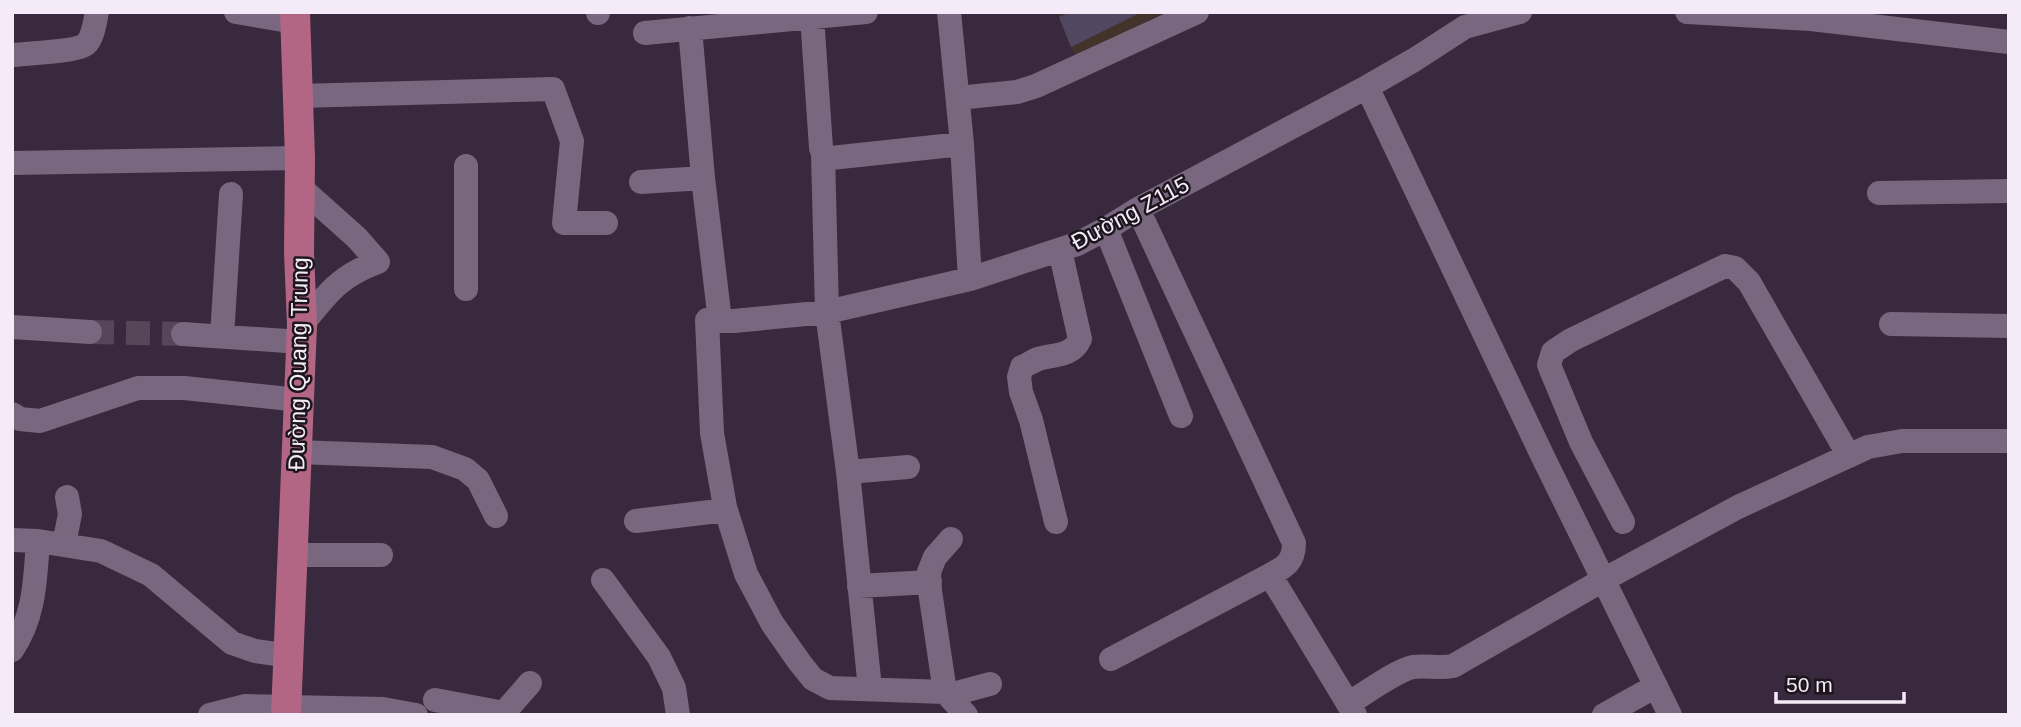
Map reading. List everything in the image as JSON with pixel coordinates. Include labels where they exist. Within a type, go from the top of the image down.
[{"type":"main road","name":"Đường Quang Trung","points":[[286,711],[302,334],[299,252],[301,188],[295,17]]},
{"type":"street","points":[[14,55],[77,49],[89,39],[97,12]]},
{"type":"street","points":[[236,12],[295,17]]},
{"type":"street","points":[[645,33],[866,12]]},
{"type":"street","points":[[949,12],[962,144],[970,279]]},
{"type":"street","points":[[958,98],[1017,92],[1036,86],[1197,12]]},
{"type":"street","name":"Đường Z115","points":[[714,320],[734,321],[827,312],[970,279],[1076,244],[1414,60],[1460,19],[1520,12]]},
{"type":"street","points":[[1687,12],[1812,16],[2009,42]]},
{"type":"street","points":[[812,16],[823,154],[827,312],[848,472],[870,689]]},
{"type":"street","points":[[690,28],[714,320],[712,433],[726,510],[746,574],[772,623],[813,679],[830,688],[947,693],[990,684]]},
{"type":"street","points":[[1367,87],[1543,457],[1670,715]]},
{"type":"street","points":[[298,96],[553,89],[572,141],[564,223],[606,223]]},
{"type":"street","points":[[823,154],[831,158],[962,144]]},
{"type":"street","points":[[12,163],[300,158]]},
{"type":"street","points":[[466,166],[466,289]]},
{"type":"street","points":[[641,182],[703,178]]},
{"type":"street","points":[[183,334],[302,334],[333,287],[349,275],[378,262],[358,238],[301,188]]},
{"type":"street","points":[[1879,193],[2009,191]]},
{"type":"street","points":[[222,336],[231,194]]},
{"type":"street","points":[[1111,659],[1288,565],[1294,553],[1294,543],[1138,209]]},
{"type":"street","points":[[1106,229],[1181,416]]},
{"type":"street","points":[[1056,522],[1018,377],[1022,367],[1068,352],[1077,347],[1080,339],[1060,250]]},
{"type":"street","points":[[1623,522],[1581,442],[1549,365],[1553,352],[1571,340],[1725,266],[1735,268],[1749,282],[1849,456]]},
{"type":"street","points":[[1891,324],[2009,326]]},
{"type":"street","points":[[12,327],[90,332]]},
{"type":"street","points":[[12,414],[20,419],[40,421],[138,388],[184,388],[299,400]]},
{"type":"street","points":[[1270,575],[1352,709],[1398,673],[1412,667],[1442,669],[1453,666],[1738,507],[1868,447],[1902,441],[2009,441]]},
{"type":"street","points":[[1543,457],[1581,442]]},
{"type":"street","points":[[297,452],[432,457],[465,470],[478,480],[496,516]]},
{"type":"street","points":[[848,472],[908,467]]},
{"type":"street","points":[[64,544],[70,514],[67,497]]},
{"type":"street","points":[[636,522],[726,510]]},
{"type":"street","points":[[951,539],[935,557],[929,572],[947,693],[966,715]]},
{"type":"street","points":[[12,540],[64,544],[101,551],[151,575],[232,643],[255,651],[290,656]]},
{"type":"street","points":[[12,650],[21,636],[33,605],[38,541]]},
{"type":"street","points":[[293,555],[382,555]]},
{"type":"street","points":[[603,580],[659,657],[674,688],[678,715]]},
{"type":"street","points":[[859,586],[930,582]]},
{"type":"street","points":[[210,715],[246,706],[286,711],[426,707],[503,714],[530,683]]},
{"type":"street","points":[[1604,715],[1656,686]]},
{"type":"shaded area","points":[[1058,12],[1164,12],[1077,58]]},
{"type":"building","points":[[1071,12],[1142,12],[1071,47],[1059,17]]},
{"type":"tunnel","points":[[90,332],[183,334]]}]
